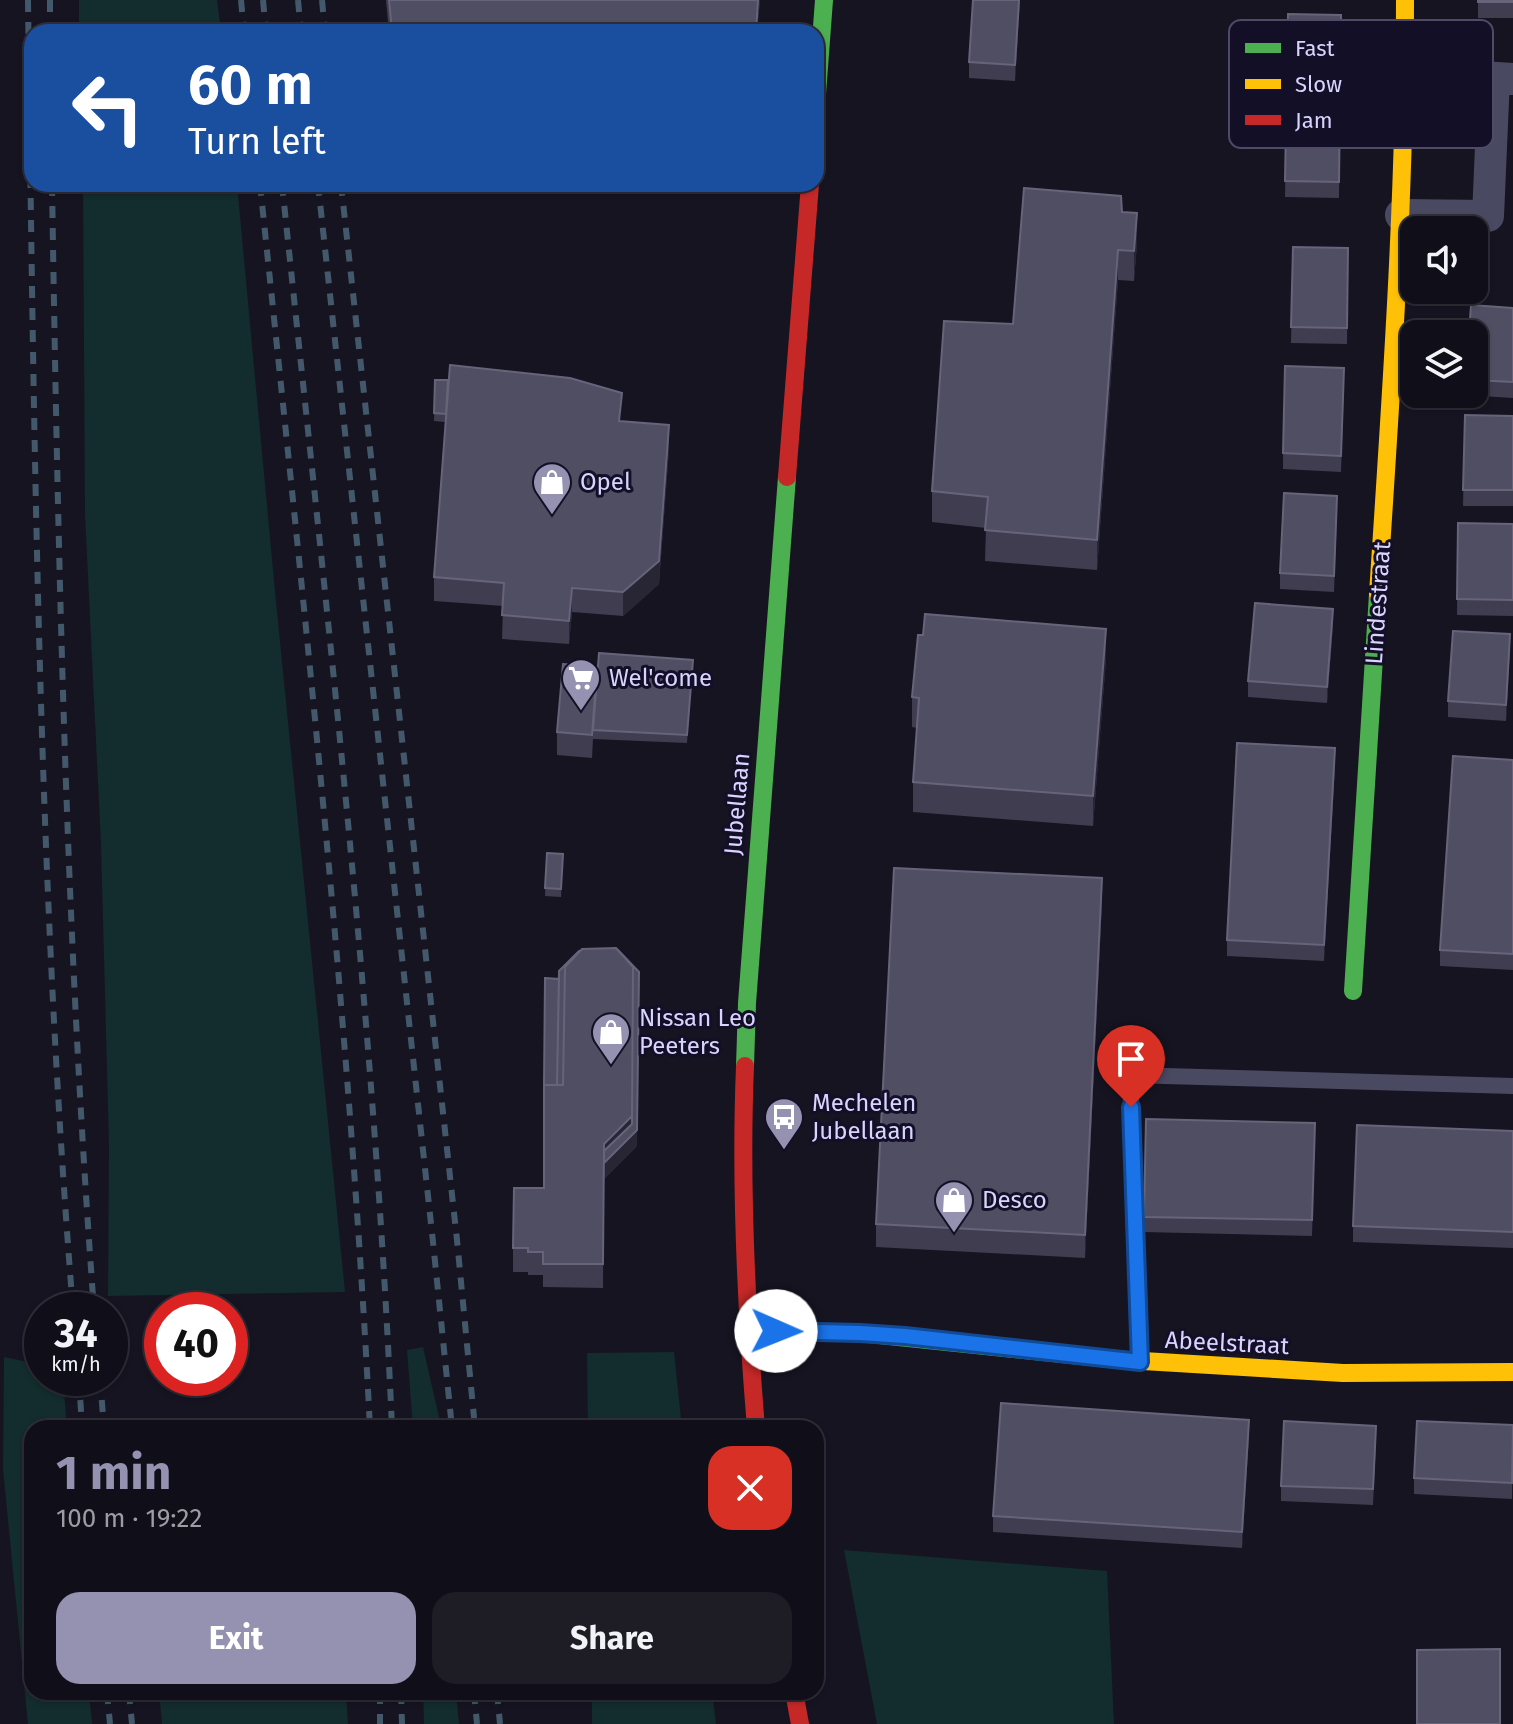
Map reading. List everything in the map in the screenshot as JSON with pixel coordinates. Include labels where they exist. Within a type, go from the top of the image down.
[{"type":"street","points":[[822,24],[824,0]]},
{"type":"street","points":[[1401,215],[1488,216],[1503,78]]},
{"type":"street","name":"Lindestraat","points":[[1353,991],[1403,148]]},
{"type":"street","name":"Jubellaan","points":[[755,1420],[748,1331],[743,1122],[747,1003],[809,192]]},
{"type":"street","name":"Abeelstraat","points":[[748,1331],[905,1336],[1140,1362],[1343,1373],[1513,1372]]},
{"type":"street","points":[[796,1700],[800,1724]]},
{"type":"lane","points":[[1140,1362],[1130,1075],[1513,1086]]},
{"type":"green space","points":[[79,0],[217,0],[220,24],[79,24]]},
{"type":"green space","points":[[83,192],[238,192],[345,1292],[144,1292],[144,1295],[128,1296],[128,1292],[108,1292],[109,1145],[101,844],[85,514]]},
{"type":"green space","points":[[423,1347],[439,1420],[412,1420],[407,1350]]},
{"type":"green space","points":[[674,1352],[681,1420],[588,1420],[587,1353]]},
{"type":"green space","points":[[4,1357],[24,1361],[24,1396],[64,1396],[66,1420],[24,1420],[24,1683],[3,1469]]},
{"type":"green space","points":[[844,1550],[1107,1571],[1114,1724],[877,1724]]},
{"type":"green space","points":[[26,1700],[90,1700],[92,1724],[28,1724]]},
{"type":"green space","points":[[160,1700],[346,1700],[348,1724],[162,1724]]},
{"type":"green space","points":[[423,1700],[457,1700],[459,1724],[424,1724]]},
{"type":"green space","points":[[592,1700],[713,1700],[716,1724],[592,1724]]},
{"type":"building","points":[[389,0],[758,0],[756,24],[391,24]]},
{"type":"building","points":[[973,0],[1019,0],[1015,65],[969,62]]},
{"type":"building","points":[[1513,0],[1513,2],[1478,2]]},
{"type":"building","points":[[1288,14],[1341,15],[1341,20],[1288,20]]},
{"type":"building","points":[[1286,148],[1339,148],[1339,182],[1285,181]]},
{"type":"building","points":[[1024,188],[1121,196],[1122,212],[1137,213],[1134,251],[1118,250],[1097,540],[985,530],[988,497],[932,491],[944,321],[1013,324]]},
{"type":"building","points":[[1293,247],[1348,248],[1347,328],[1291,327]]},
{"type":"building","points":[[1471,305],[1513,308],[1513,382],[1488,381],[1488,320],[1470,320]]},
{"type":"building","name":"Opel","points":[[450,365],[570,378],[622,393],[619,421],[669,425],[659,561],[623,592],[572,588],[569,621],[502,615],[504,583],[434,577]]},
{"type":"building","points":[[1285,366],[1344,368],[1341,456],[1283,453]]},
{"type":"building","points":[[435,380],[448,380],[446,414],[434,413]]},
{"type":"building","points":[[1465,415],[1513,416],[1513,490],[1463,490]]},
{"type":"building","points":[[1284,493],[1337,496],[1334,576],[1280,573]]},
{"type":"building","points":[[1458,523],[1513,524],[1513,600],[1457,599]]},
{"type":"building","points":[[1255,603],[1333,609],[1327,687],[1248,681]]},
{"type":"building","points":[[925,614],[1106,629],[1093,796],[913,782],[919,698],[912,697],[918,635],[923,635]]},
{"type":"building","points":[[1453,631],[1510,634],[1506,705],[1448,701]]},
{"type":"building","points":[[599,653],[693,660],[687,735],[593,730]]},
{"type":"building","points":[[563,664],[597,667],[592,735],[557,732]]},
{"type":"building","points":[[1237,743],[1335,748],[1324,945],[1227,940]]},
{"type":"building","points":[[1453,756],[1513,760],[1513,954],[1440,950]]},
{"type":"building","points":[[547,853],[563,854],[561,889],[545,888]]},
{"type":"building","points":[[894,868],[1102,878],[1085,1235],[876,1224]]},
{"type":"building","points":[[616,948],[633,967],[632,1116],[604,1144],[603,1264],[543,1264],[543,1252],[513,1248],[514,1188],[544,1188],[544,1085],[563,1085],[565,967],[582,949]]},
{"type":"building","points":[[618,950],[639,972],[637,1130],[604,1163],[604,1151],[632,1124],[633,967]]},
{"type":"building","points":[[579,951],[565,967],[563,1085],[557,1085],[559,971]]},
{"type":"building","points":[[545,978],[559,979],[557,1085],[544,1085]]},
{"type":"building","points":[[1146,1119],[1315,1123],[1312,1220],[1144,1217]]},
{"type":"building","points":[[1357,1125],[1513,1131],[1513,1232],[1353,1226]]},
{"type":"building","points":[[1001,1403],[1249,1420],[1242,1532],[993,1516]]},
{"type":"building","points":[[1284,1421],[1376,1426],[1373,1489],[1281,1486]]},
{"type":"building","points":[[1417,1421],[1513,1425],[1512,1483],[1414,1478]]},
{"type":"building","points":[[1500,1649],[1500,1724],[1417,1724],[1417,1650]]},
{"type":"railway","points":[[28,0],[28,24]]},
{"type":"railway","points":[[50,0],[50,24]]},
{"type":"railway","points":[[241,0],[243,24]]},
{"type":"railway","points":[[263,0],[265,24]]},
{"type":"railway","points":[[298,0],[300,24]]},
{"type":"railway","points":[[322,0],[324,24]]},
{"type":"railway","points":[[31,192],[45,819],[61,1146],[72,1292]]},
{"type":"railway","points":[[52,192],[70,888],[93,1292]]},
{"type":"railway","points":[[261,192],[337,961],[370,1420]]},
{"type":"railway","points":[[283,192],[361,961],[392,1420]]},
{"type":"railway","points":[[319,192],[451,1420]]},
{"type":"railway","points":[[342,192],[474,1420]]},
{"type":"railway","points":[[80,1396],[82,1420]]},
{"type":"railway","points":[[101,1396],[103,1420]]},
{"type":"railway","points":[[108,1700],[110,1724]]},
{"type":"railway","points":[[130,1700],[132,1724]]},
{"type":"railway","points":[[380,1700],[380,1724]]},
{"type":"railway","points":[[401,1700],[402,1724]]},
{"type":"railway","points":[[475,1700],[477,1724]]},
{"type":"railway","points":[[498,1700],[500,1724]]},
{"type":"traffic: fast","points":[[822,24],[824,0]]},
{"type":"traffic: fast","points":[[745,1066],[747,1003],[787,477]]},
{"type":"traffic: fast","points":[[1353,991],[1378,594]]},
{"type":"traffic: fast","points":[[748,1331],[860,1333],[1110,1359]]},
{"type":"traffic: slow","points":[[1405,0],[1405,20]]},
{"type":"traffic: slow","points":[[1378,594],[1402,148]]},
{"type":"traffic: slow","points":[[1110,1359],[1343,1373],[1513,1372]]},
{"type":"traffic: jam","points":[[787,477],[809,192]]},
{"type":"traffic: jam","points":[[745,1066],[745,1247],[755,1420]]},
{"type":"traffic: jam","points":[[796,1700],[800,1724]]},
{"type":"place","name":"Opel","points":[[552,516]]},
{"type":"place","name":"Wel'come","points":[[581,712]]},
{"type":"place","name":"Nissan Leo Peeters","points":[[611,1066]]},
{"type":"place","name":"Mechelen Jubellaan","points":[[784,1151]]},
{"type":"place","name":"Desco","points":[[954,1234]]},
{"type":"route","points":[[776,1331],[905,1336],[1140,1362],[1131,1107]]}]
